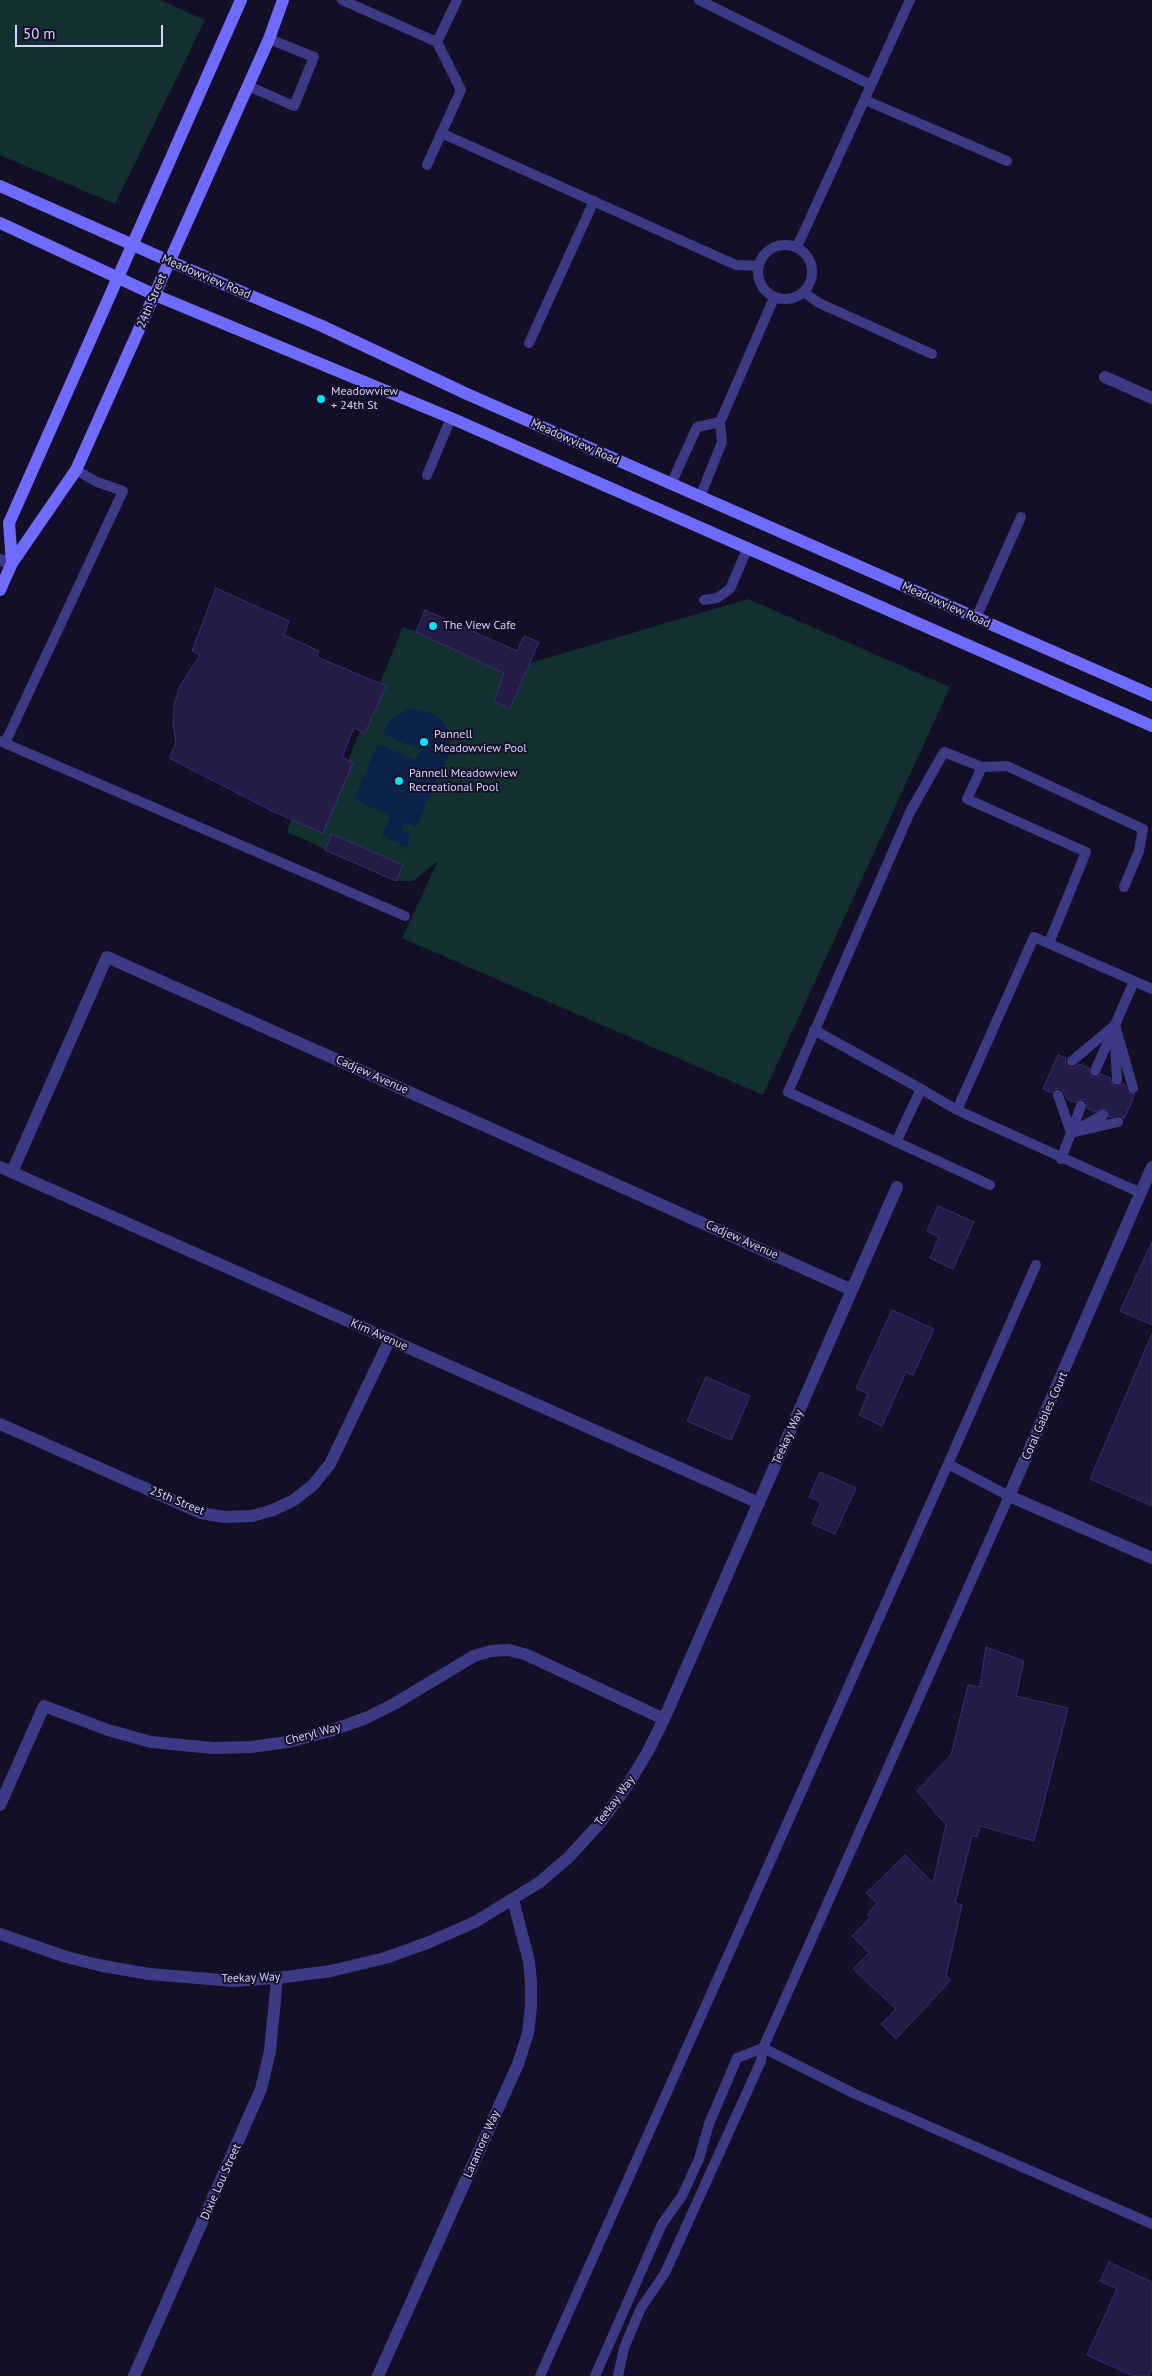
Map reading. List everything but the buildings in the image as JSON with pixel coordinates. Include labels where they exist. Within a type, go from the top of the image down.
[{"type":"main road","name":"24th Street","points":[[0,590],[6,562],[9,523],[240,0]]},
{"type":"main road","name":"24th Street","points":[[6,562],[76,470],[270,39],[283,0]]},
{"type":"main road","name":"Meadowview Road","points":[[0,186],[301,317],[467,394],[1152,695]]},
{"type":"main road","points":[[0,224],[155,296],[451,418],[1152,726]]},
{"type":"street","points":[[1105,377],[1152,398]]},
{"type":"street","name":"Cadjew Avenue","points":[[6,1170],[107,957],[852,1290]]},
{"type":"street","name":"Coral Gables Court","points":[[1009,1496],[1146,1196],[1152,1168]]},
{"type":"street","name":"Kim Avenue","points":[[6,1170],[759,1503]]},
{"type":"street","name":"Teekay Way","points":[[0,1934],[63,1956],[98,1965],[149,1974],[233,1981],[277,1978],[331,1971],[385,1958],[427,1943],[475,1922],[540,1882],[562,1863],[600,1823],[627,1786],[664,1719],[896,1187]]},
{"type":"street","name":"25th Street","points":[[0,1424],[201,1513],[224,1517],[252,1516],[273,1510],[294,1500],[313,1486],[330,1464],[390,1339]]},
{"type":"street","points":[[1009,1496],[1152,1558]]},
{"type":"street","name":"Cheryl Way","points":[[0,1805],[44,1706],[108,1730],[150,1742],[213,1748],[250,1747],[288,1742],[330,1731],[366,1718],[394,1704],[474,1656],[491,1651],[509,1650],[527,1655],[664,1719]]},
{"type":"street","name":"Laramore Way","points":[[378,2376],[518,2064],[528,2033],[531,2007],[529,1962],[513,1900]]},
{"type":"street","name":"Dixie Lou Street","points":[[134,2376],[261,2089],[270,2051],[277,1978]]},
{"type":"lane","points":[[342,0],[437,42],[461,90],[427,165]]},
{"type":"lane","points":[[437,42],[457,0]]},
{"type":"lane","points":[[699,0],[871,85]]},
{"type":"lane","points":[[797,247],[910,0]]},
{"type":"lane","points":[[248,86],[294,106],[314,57],[270,39]]},
{"type":"lane","points":[[865,100],[1007,161]]},
{"type":"lane","points":[[441,133],[736,265],[759,266]]},
{"type":"lane","points":[[529,343],[594,201]]},
{"type":"lane","points":[[776,246],[797,247],[806,254],[812,263],[811,284],[795,298],[785,300],[774,298],[765,292],[759,282],[759,266],[766,252],[776,246]]},
{"type":"lane","points":[[804,292],[820,303],[932,354]]},
{"type":"lane","points":[[700,497],[722,442],[720,422],[774,298]]},
{"type":"lane","points":[[426,475],[451,418]]},
{"type":"lane","points":[[671,484],[697,426],[720,422]]},
{"type":"lane","points":[[76,470],[97,482],[123,491],[3,742],[405,916]]},
{"type":"lane","points":[[976,618],[1021,516]]},
{"type":"lane","points":[[704,600],[717,598],[730,589],[748,547]]},
{"type":"lane","points":[[990,1185],[788,1092],[910,812],[944,752],[982,767],[1007,766],[1143,829],[1139,851],[1124,887]]},
{"type":"lane","points":[[982,767],[966,799],[1086,852],[1049,943]]},
{"type":"lane","points":[[957,1110],[1034,937],[1152,989]]},
{"type":"lane","points":[[1096,1071],[1134,981]]},
{"type":"lane","points":[[1072,1061],[1115,1025]]},
{"type":"lane","points":[[1115,1025],[1117,1080]]},
{"type":"lane","points":[[1115,1025],[1133,1088]]},
{"type":"lane","points":[[814,1030],[957,1110],[1061,1159],[1146,1196]]},
{"type":"lane","points":[[896,1142],[921,1089]]},
{"type":"lane","points":[[1058,1095],[1071,1133]]},
{"type":"lane","points":[[1061,1159],[1081,1106]]},
{"type":"lane","points":[[1071,1133],[1103,1115]]},
{"type":"lane","points":[[1071,1133],[1118,1122]]},
{"type":"lane","points":[[540,2376],[1036,1265]]},
{"type":"lane","points":[[618,2376],[624,2348],[641,2308],[665,2273],[761,2061],[763,2048],[1009,1496],[948,1464]]},
{"type":"lane","points":[[596,2376],[662,2224],[682,2196],[699,2159],[709,2124],[737,2058],[763,2048],[853,2093],[1152,2224]]},
{"type":"green space","points":[[0,0],[160,0],[205,20],[115,204],[0,155]]},
{"type":"green space","points":[[748,599],[950,687],[763,1095],[402,938],[438,861],[413,881],[396,881],[287,832],[292,818],[320,828],[403,627],[416,632],[425,610],[517,651],[524,636],[539,642],[530,663]]},
{"type":"water","name":"Pannell Meadowview Recreational Pool","points":[[415,709],[431,713],[444,723],[450,737],[450,744],[448,756],[416,827],[404,822],[401,830],[412,835],[407,847],[382,836],[391,816],[354,799],[378,744],[416,760],[421,750],[383,734],[391,719],[406,710]]},
{"type":"place","name":"Meadowview + 24th St","points":[[321,399]]},
{"type":"place","name":"The View Cafe","points":[[433,626]]},
{"type":"place","name":"Pannell Meadowview Pool","points":[[424,742]]},
{"type":"place","name":"Pannell Meadowview Recreational Pool","points":[[399,781]]}]
